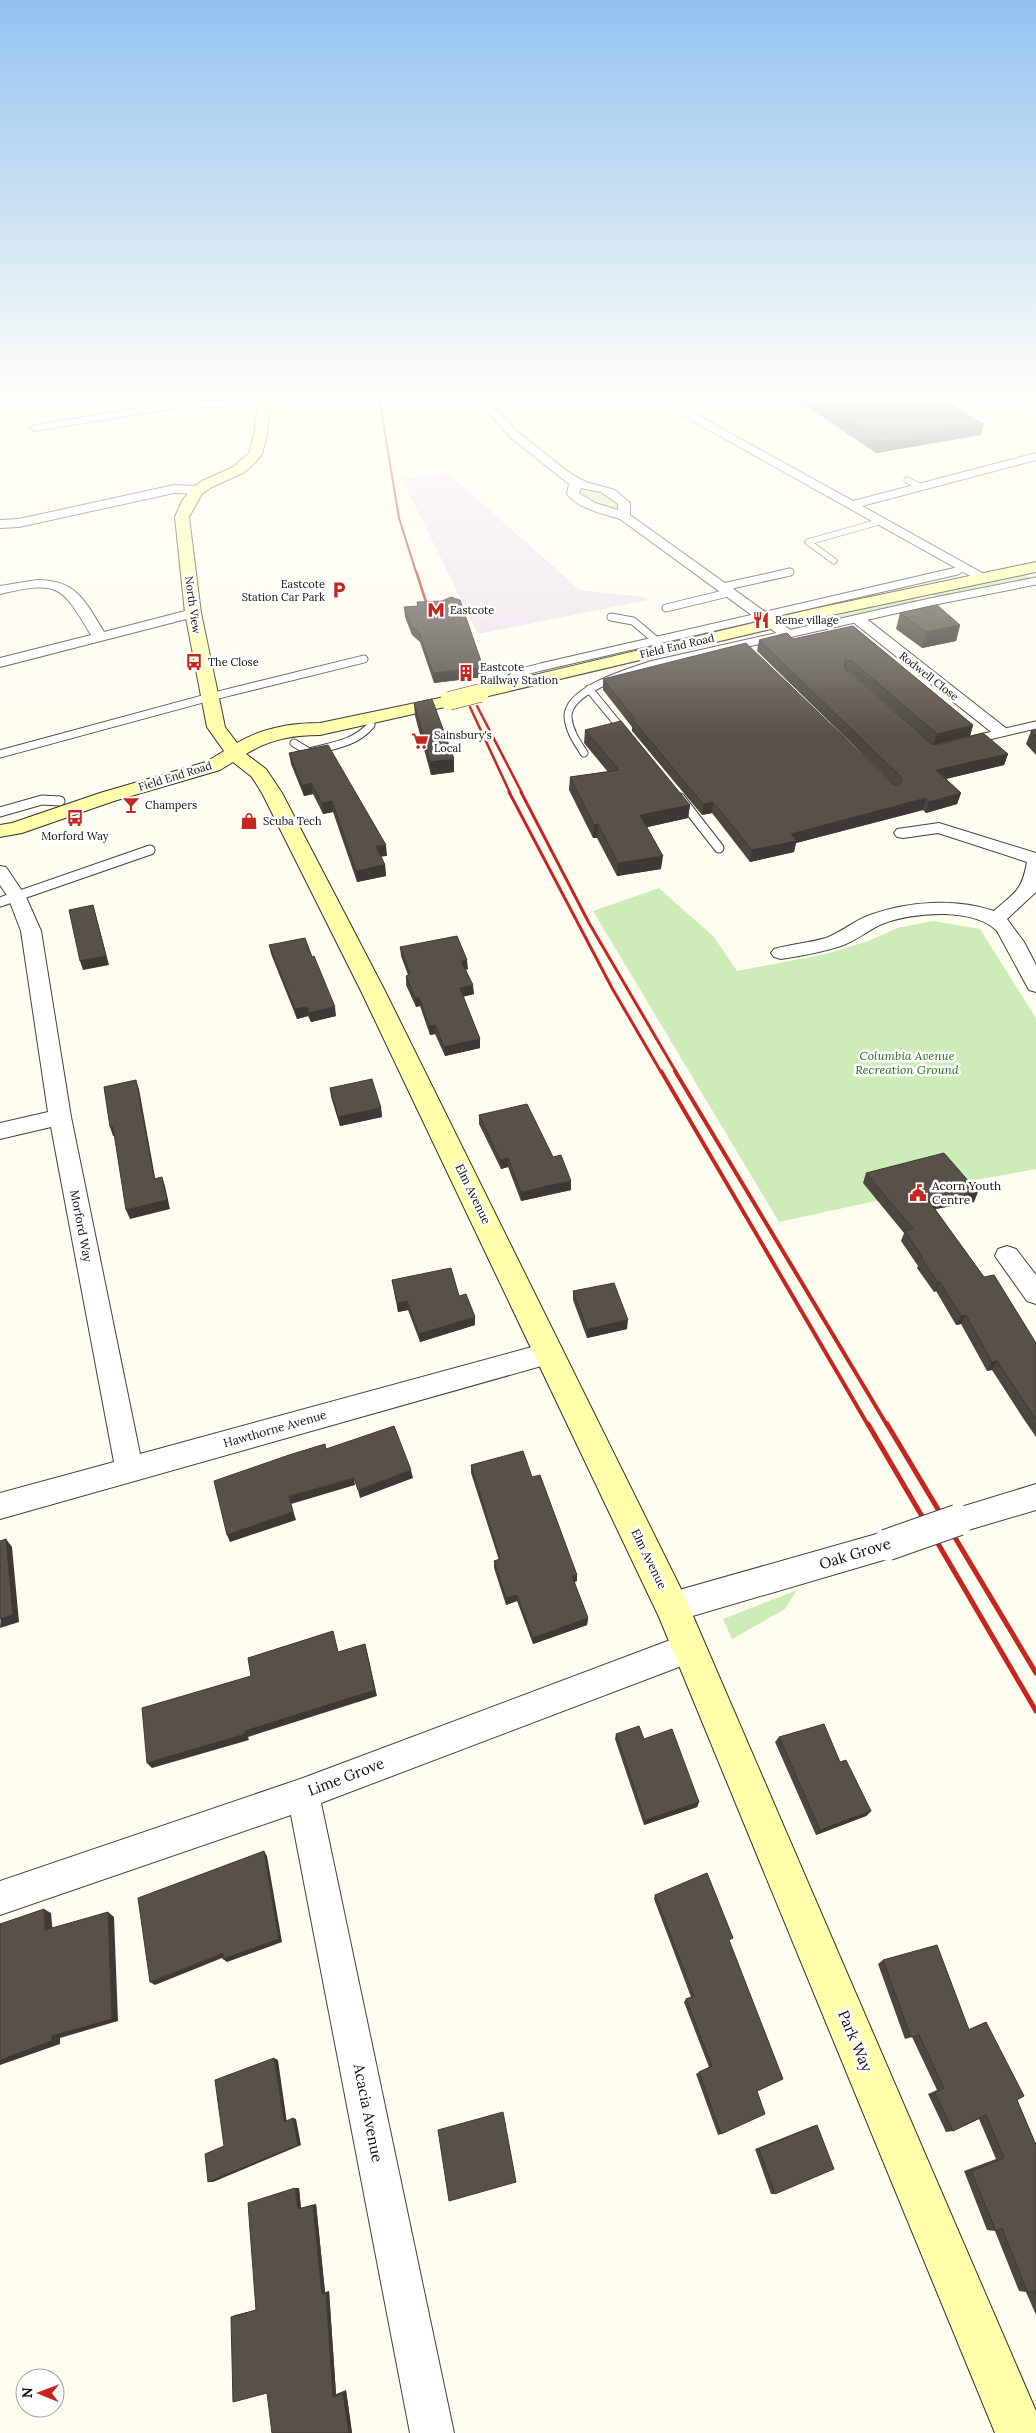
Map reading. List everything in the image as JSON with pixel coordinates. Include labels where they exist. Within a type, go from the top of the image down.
[{"type":"street","points":[[0,524],[19,523],[76,511]]},
{"type":"street","name":"North View","points":[[184,511],[182,517],[193,613],[210,697],[219,734],[236,754]]},
{"type":"street","points":[[598,511],[624,516],[788,634]]},
{"type":"street","points":[[622,511],[624,516]]},
{"type":"street","points":[[862,511],[982,578]]},
{"type":"street","name":"Field End Road","points":[[0,831],[15,829],[107,797],[213,766],[236,754],[258,738],[299,729],[320,728],[449,701],[669,649],[741,642],[768,619],[924,598],[982,578],[1036,567]]},
{"type":"street","points":[[0,590],[22,584],[61,587],[71,594],[100,637]]},
{"type":"street","points":[[0,663],[193,613]]},
{"type":"street","name":"Rodwell Close","points":[[858,619],[1001,732]]},
{"type":"street","name":"Field End Road","points":[[0,824],[60,802],[116,778],[204,753],[253,753],[294,743],[311,737],[320,728]]},
{"type":"street","name":"Elm Avenue","points":[[236,754],[259,773],[272,793],[378,999],[550,1353],[672,1608],[689,1648]]},
{"type":"street","points":[[903,833],[939,828],[1036,859],[1033,881],[1028,892],[996,919]]},
{"type":"street","name":"Morford Way","points":[[0,871],[9,900],[32,931],[60,1117],[128,1470]]},
{"type":"street","points":[[781,953],[834,942],[876,920],[896,914],[940,909],[961,910],[996,919],[1012,938],[1036,985]]},
{"type":"street","points":[[0,1131],[60,1117]]},
{"type":"street","points":[[1007,1256],[1036,1294]]},
{"type":"street","name":"Hawthorne Avenue","points":[[0,1506],[550,1353]]},
{"type":"street","name":"Oak Grove","points":[[672,1608],[886,1545],[1036,1496]]},
{"type":"street","name":"Lime Grove","points":[[0,1898],[303,1794],[689,1648]]},
{"type":"street","name":"Park Way","points":[[689,1648],[1020,2433]]},
{"type":"street","name":"Acacia Avenue","points":[[303,1794],[432,2433]]},
{"type":"lane","points":[[834,561],[808,542],[882,521]]},
{"type":"lane","points":[[508,686],[507,681],[518,673],[669,649],[768,619],[965,569]]},
{"type":"lane","points":[[666,608],[790,572]]},
{"type":"lane","points":[[741,642],[858,619],[924,598],[1036,581]]},
{"type":"lane","points":[[612,617],[628,618],[669,649]]},
{"type":"lane","points":[[584,753],[571,731],[568,715],[577,698],[589,689],[635,671],[669,649]]},
{"type":"lane","points":[[0,754],[210,697],[364,659]]},
{"type":"lane","points":[[615,661],[635,671]]},
{"type":"lane","points":[[589,689],[630,738]]},
{"type":"lane","points":[[294,743],[309,752],[355,739],[363,736],[368,730],[371,725],[370,717]]},
{"type":"lane","points":[[965,742],[1036,725]]},
{"type":"lane","points":[[673,788],[719,848]]},
{"type":"lane","points":[[0,812],[42,800],[60,802]]},
{"type":"lane","points":[[9,900],[150,850]]},
{"type":"shaded area","points":[[417,511],[490,511],[580,590],[645,597],[649,600],[478,634]]},
{"type":"green space","points":[[1022,573],[1029,578],[937,597],[931,594]]},
{"type":"green space","points":[[914,598],[916,601],[791,628],[791,626]]},
{"type":"green space","name":"Columbia Avenue Recreation Ground","points":[[659,888],[714,937],[737,971],[826,954],[868,941],[897,928],[933,921],[980,929],[1036,1018],[1036,1169],[959,1183],[779,1222],[593,911]]},
{"type":"green space","points":[[797,1590],[785,1609],[732,1639],[723,1619]]},
{"type":"building","points":[[451,597],[460,600],[483,667],[433,673],[419,632],[411,626],[404,607],[418,606],[417,602],[442,601]]},
{"type":"building","points":[[937,605],[960,625],[926,632],[900,613]]},
{"type":"building","points":[[853,626],[973,725],[937,734],[852,661],[845,661],[845,669],[932,744],[937,745],[983,733],[1008,754],[936,770],[961,793],[929,802],[926,798],[791,834],[797,841],[752,850],[713,802],[703,804],[633,720],[635,719],[603,679],[746,643],[893,784],[898,786],[902,782],[901,777],[759,640],[787,633],[793,639]]},
{"type":"building","points":[[432,699],[454,759],[430,762],[414,703]]},
{"type":"building","points":[[621,721],[690,805],[640,815],[663,856],[618,863],[598,824],[594,825],[570,777],[619,770],[585,730]]},
{"type":"building","points":[[1036,730],[1036,738],[1031,731]]},
{"type":"building","points":[[328,745],[386,845],[376,846],[385,865],[356,871],[332,801],[322,803],[311,783],[302,786],[289,753]]},
{"type":"building","points":[[93,905],[106,956],[80,961],[69,910]]},
{"type":"building","points":[[457,936],[467,960],[461,961],[473,985],[460,988],[480,1039],[444,1047],[435,1025],[429,1026],[419,997],[415,998],[406,976],[410,974],[400,947]]},
{"type":"building","points":[[305,938],[335,1007],[309,1013],[307,1007],[295,1009],[269,945]]},
{"type":"building","points":[[372,1079],[381,1108],[338,1117],[330,1088]]},
{"type":"building","points":[[136,1080],[154,1179],[162,1177],[167,1200],[126,1210],[113,1127],[110,1127],[104,1087]]},
{"type":"building","points":[[527,1104],[553,1157],[561,1155],[571,1181],[521,1192],[508,1158],[500,1160],[479,1115]]},
{"type":"building","points":[[944,1153],[978,1192],[929,1201],[984,1277],[994,1275],[1036,1343],[1036,1420],[997,1361],[992,1362],[966,1315],[961,1316],[940,1282],[938,1282],[921,1258],[923,1258],[905,1231],[913,1229],[866,1173]]},
{"type":"building","points":[[451,1268],[459,1296],[466,1294],[475,1317],[419,1334],[407,1301],[397,1303],[392,1280]]},
{"type":"building","points":[[614,1283],[628,1320],[587,1329],[573,1291]]},
{"type":"building","points":[[394,1426],[411,1470],[358,1490],[354,1478],[289,1496],[293,1512],[227,1535],[214,1481],[325,1444],[326,1449]]},
{"type":"building","points":[[523,1451],[532,1477],[540,1475],[577,1575],[572,1576],[588,1618],[533,1638],[517,1595],[506,1598],[494,1561],[500,1559],[471,1465]]},
{"type":"building","points":[[6,1539],[13,1615],[0,1619],[0,1541]]},
{"type":"building","points":[[333,1631],[338,1652],[365,1644],[375,1690],[245,1731],[245,1734],[147,1763],[142,1708],[251,1676],[248,1658]]},
{"type":"building","points":[[824,1724],[840,1762],[846,1760],[871,1811],[820,1830],[779,1737]]},
{"type":"building","points":[[639,1726],[644,1739],[672,1729],[699,1802],[645,1820],[616,1734]]},
{"type":"building","points":[[264,1851],[279,1939],[223,1959],[223,1953],[150,1982],[138,1898]]},
{"type":"building","points":[[707,1873],[733,1938],[729,1940],[783,2079],[757,2091],[765,2114],[721,2134],[699,2072],[712,2066],[686,1999],[694,1996],[655,1895]]},
{"type":"building","points":[[44,1909],[45,1930],[108,1912],[112,2019],[52,2036],[52,2041],[0,2060],[0,1924]]},
{"type":"building","points":[[937,1945],[969,2030],[986,2022],[1024,2096],[1017,2100],[1036,2145],[1036,2296],[1034,2290],[1028,2293],[1002,2228],[996,2231],[971,2171],[1004,2158],[986,2115],[953,2131],[935,2093],[944,2088],[919,2035],[911,2037],[883,1960]]},
{"type":"building","points":[[274,2058],[284,2122],[293,2118],[298,2145],[208,2182],[205,2154],[224,2146],[215,2080]]},
{"type":"building","points":[[503,2112],[516,2182],[449,2201],[438,2130]]},
{"type":"building","points":[[817,2125],[834,2169],[775,2194],[759,2149]]},
{"type":"building","points":[[295,2188],[298,2209],[313,2205],[322,2294],[326,2293],[333,2397],[343,2393],[349,2433],[272,2433],[267,2393],[233,2402],[231,2317],[256,2310],[248,2203]]},
{"type":"railway","points":[[398,511],[416,572]]},
{"type":"railway","points":[[416,571],[430,614]]},
{"type":"railway","points":[[477,706],[522,793]]},
{"type":"railway","points":[[470,707],[510,793]]},
{"type":"railway","points":[[509,792],[612,988],[661,1072]]},
{"type":"railway","points":[[521,792],[589,923],[676,1072]]},
{"type":"railway","points":[[661,1071],[868,1425]]},
{"type":"railway","points":[[675,1071],[887,1425]]},
{"type":"railway","points":[[868,1424],[1036,1711]]},
{"type":"railway","points":[[887,1424],[1036,1673]]},
{"type":"place","name":"Eastcote Station Car Park","points":[[339,590]]},
{"type":"place","name":"Eastcote","points":[[436,610]]},
{"type":"place","name":"Reme village","points":[[761,620]]},
{"type":"place","name":"The Close","points":[[194,662]]},
{"type":"place","name":"Eastcote Railway Station","points":[[466,673]]},
{"type":"place","name":"Sainsbury's Local","points":[[420,741]]},
{"type":"place","name":"Champers","points":[[131,805]]},
{"type":"place","name":"Morford Way","points":[[75,818]]},
{"type":"place","name":"Scuba Tech","points":[[249,821]]},
{"type":"place","name":"Acorn Youth Centre","points":[[918,1193]]}]
